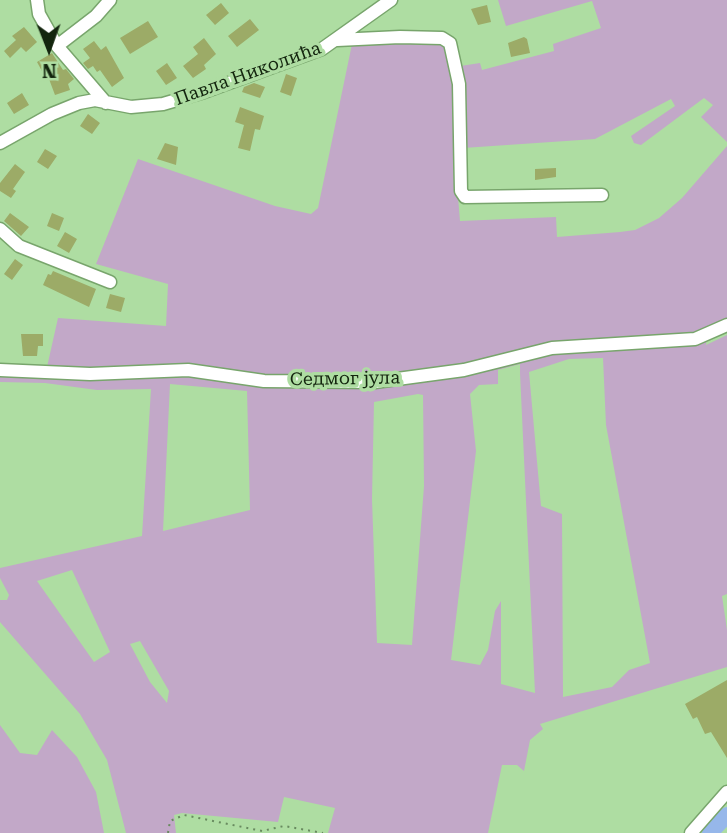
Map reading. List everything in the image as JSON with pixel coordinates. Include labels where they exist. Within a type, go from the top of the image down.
[{"type":"street","points":[[37,0],[39,14],[57,46],[106,103]]},
{"type":"street","points":[[57,46],[96,16],[110,0]]},
{"type":"street","name":"Павла Николића","points":[[0,143],[61,110],[90,101],[131,107],[184,99],[322,49],[388,1]]},
{"type":"street","name":"Павла Николића","points":[[337,40],[442,38],[450,43],[459,85],[463,196],[469,199],[601,195]]},
{"type":"street","points":[[0,229],[19,246],[110,282]]},
{"type":"street","name":"Седмог јула","points":[[0,370],[90,374],[188,370],[264,381],[375,382],[464,370],[552,348],[695,338],[727,325]]},
{"type":"street","points":[[691,833],[727,792]]},
{"type":"path","points":[[168,833],[170,821],[184,815],[262,831],[284,826],[323,833]]},
{"type":"shaded area","points":[[498,0],[727,0],[727,142],[701,117],[713,105],[704,98],[641,145],[634,143],[631,136],[675,106],[671,99],[595,139],[463,148],[456,173],[460,221],[556,217],[557,237],[620,232],[635,230],[659,218],[682,198],[727,146],[727,322],[708,330],[706,345],[727,335],[727,594],[722,596],[727,630],[727,667],[540,724],[543,729],[530,740],[524,771],[517,765],[502,765],[488,833],[328,833],[335,808],[284,797],[278,822],[182,813],[174,815],[176,833],[126,833],[107,760],[80,714],[0,622],[0,600],[7,600],[9,595],[0,578],[0,568],[142,536],[151,389],[97,390],[45,383],[0,382],[0,374],[45,376],[58,318],[166,326],[168,284],[96,264],[138,159],[275,206],[311,214],[318,208],[352,44],[424,40],[445,44],[454,67],[480,63],[482,70],[554,51],[553,44],[601,28],[592,1],[506,26]],"holes":[[[603,358],[606,425],[650,663],[629,670],[612,687],[563,697],[562,514],[541,506],[529,372],[569,359]],[[520,364],[535,693],[501,684],[501,601],[495,611],[488,650],[480,665],[451,660],[476,451],[470,394],[479,385],[498,384],[498,370]],[[170,384],[247,391],[250,510],[163,531]],[[423,395],[424,486],[412,645],[377,643],[372,499],[374,402]],[[72,570],[110,652],[94,662],[37,581]],[[140,641],[169,691],[167,703],[150,682],[130,644]]]},
{"type":"shaded area","points":[[0,725],[20,753],[37,755],[52,730],[77,757],[96,792],[104,833],[0,833]]},
{"type":"building","points":[[221,3],[229,13],[215,25],[206,15]]},
{"type":"building","points":[[487,5],[491,22],[478,25],[471,9]]},
{"type":"building","points":[[250,19],[259,30],[237,47],[228,36]]},
{"type":"building","points":[[148,21],[158,37],[130,54],[120,38]]},
{"type":"building","points":[[24,27],[37,42],[26,52],[21,47],[10,58],[4,51],[16,40],[12,36]]},
{"type":"building","points":[[524,37],[527,39],[530,53],[511,57],[508,43]]},
{"type":"building","points":[[204,38],[216,54],[204,65],[206,69],[193,78],[183,66],[198,54],[193,47]]},
{"type":"building","points":[[94,41],[101,50],[106,46],[124,78],[112,87],[100,70],[97,72],[93,66],[88,69],[83,63],[90,58],[83,49]]},
{"type":"building","points":[[52,53],[63,70],[66,69],[74,79],[68,84],[70,90],[55,95],[46,71],[43,73],[37,62]]},
{"type":"building","points":[[167,63],[177,78],[166,85],[156,71]]},
{"type":"building","points":[[286,74],[297,78],[291,96],[280,92]]},
{"type":"building","points":[[254,83],[265,87],[260,98],[242,92],[244,87]]},
{"type":"building","points":[[22,93],[29,105],[14,114],[7,103]]},
{"type":"building","points":[[240,107],[264,116],[260,130],[255,129],[250,151],[238,148],[244,125],[235,122]]},
{"type":"building","points":[[88,114],[100,123],[92,134],[80,126]]},
{"type":"building","points":[[165,143],[178,147],[176,165],[157,159]]},
{"type":"building","points":[[45,149],[57,156],[48,169],[37,162]]},
{"type":"building","points":[[15,164],[25,172],[13,189],[16,191],[11,198],[0,191],[0,183]]},
{"type":"building","points":[[556,168],[556,177],[535,180],[535,169]]},
{"type":"building","points":[[10,213],[29,227],[21,236],[4,221]]},
{"type":"building","points":[[52,213],[64,218],[59,231],[47,226]]},
{"type":"building","points":[[65,232],[77,239],[69,253],[57,246]]},
{"type":"building","points":[[15,259],[23,265],[12,280],[4,274]]},
{"type":"building","points":[[53,271],[96,289],[89,307],[43,285],[48,274],[51,275]]},
{"type":"building","points":[[110,294],[125,298],[121,312],[106,308]]},
{"type":"building","points":[[21,334],[43,334],[43,346],[38,346],[37,356],[23,356]]},
{"type":"building","points":[[727,680],[727,758],[711,732],[705,734],[697,717],[693,719],[685,704]]},
{"type":"waterway","points":[[710,833],[727,815]]}]
